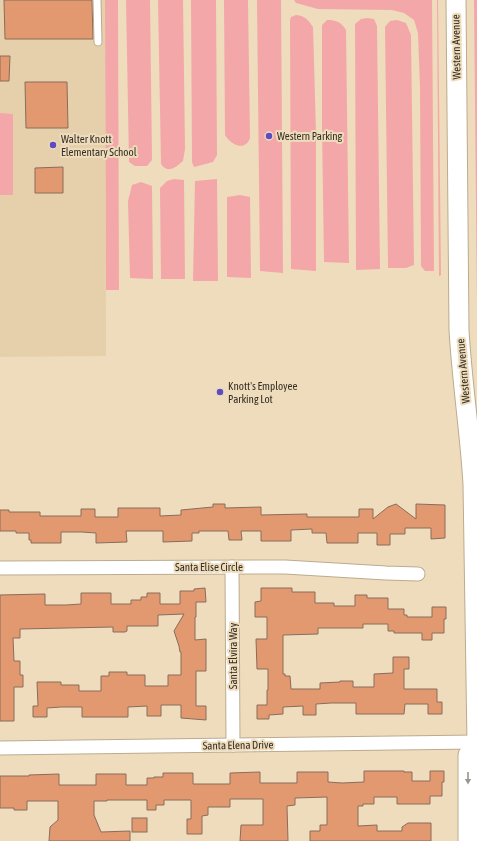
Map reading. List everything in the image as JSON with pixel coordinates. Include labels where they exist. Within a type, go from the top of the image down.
[{"type":"main road","name":"Western Avenue","points":[[456,0],[459,330],[462,377],[471,443],[475,502],[476,635],[474,749],[468,841]]},
{"type":"street","name":"Santa Elvira Way","points":[[232,567],[233,745]]},
{"type":"street","name":"Santa Elise Circle","points":[[0,568],[285,567],[418,574]]},
{"type":"street","name":"Santa Elena Drive","points":[[0,748],[233,745],[474,749]]},
{"type":"lane","points":[[97,0],[98,42]]},
{"type":"shaded area","name":"Walter Knott Elementary School","points":[[0,0],[105,0],[106,356],[0,357]]},
{"type":"shaded area","points":[[105,0],[118,0],[119,290],[106,290]]},
{"type":"shaded area","points":[[126,0],[150,0],[152,160],[147,166],[135,166],[129,162]]},
{"type":"shaded area","points":[[158,0],[183,0],[185,149],[183,161],[172,169],[166,169],[161,164]]},
{"type":"shaded area","points":[[191,0],[216,0],[217,155],[213,162],[194,167],[192,162]]},
{"type":"shaded area","points":[[224,0],[248,0],[250,138],[245,145],[241,146],[231,142],[225,135]]},
{"type":"shaded area","points":[[257,0],[281,0],[283,273],[260,271]]},
{"type":"shaded area","points":[[294,0],[432,0],[434,271],[425,271],[421,266],[420,87],[418,33],[414,20],[404,13],[392,10],[318,9],[296,3]]},
{"type":"shaded area","points":[[437,0],[441,275],[439,276]]},
{"type":"shaded area","points":[[474,0],[477,0],[477,306]]},
{"type":"shaded area","points":[[296,15],[304,17],[313,27],[316,133],[316,271],[291,269],[290,20],[291,17]]},
{"type":"shaded area","points":[[361,19],[374,19],[377,26],[380,269],[356,270],[355,24]]},
{"type":"shaded area","points":[[327,20],[338,22],[346,30],[349,263],[324,262],[322,25]]},
{"type":"shaded area","points":[[397,20],[406,23],[411,35],[414,265],[406,268],[388,268],[385,27],[390,21]]},
{"type":"shaded area","points":[[0,113],[13,114],[13,195],[0,195]]},
{"type":"shaded area","points":[[174,179],[184,180],[185,279],[161,279],[160,188],[167,181]]},
{"type":"shaded area","points":[[217,179],[218,281],[193,281],[195,181]]},
{"type":"shaded area","points":[[141,182],[152,186],[153,279],[130,278],[128,201],[132,185]]},
{"type":"shaded area","points":[[240,195],[250,197],[251,278],[227,277],[227,197]]},
{"type":"building","points":[[4,0],[92,0],[93,39],[5,39]]},
{"type":"building","points":[[0,56],[10,56],[9,81],[0,81]]},
{"type":"building","points":[[25,82],[67,82],[68,128],[26,128]]},
{"type":"building","points":[[63,167],[63,193],[35,193],[35,168]]},
{"type":"building","points":[[213,504],[225,504],[225,508],[261,507],[261,515],[307,514],[307,517],[359,517],[359,509],[373,509],[373,519],[388,507],[396,504],[416,519],[416,504],[445,505],[445,538],[431,539],[431,528],[405,528],[405,534],[390,534],[390,545],[377,545],[377,533],[358,533],[358,543],[327,543],[326,533],[312,533],[312,529],[291,530],[291,541],[261,541],[261,531],[241,531],[242,540],[229,540],[228,531],[199,531],[199,533],[192,533],[192,541],[163,542],[163,531],[126,531],[127,542],[96,543],[96,533],[61,532],[61,543],[31,543],[31,540],[29,540],[29,533],[0,531],[0,510],[9,510],[9,512],[40,512],[40,516],[81,516],[81,509],[95,509],[95,517],[118,517],[118,508],[160,508],[160,516],[181,515],[181,510],[213,507]]},
{"type":"building","points":[[205,588],[206,602],[196,602],[195,640],[206,639],[206,671],[196,671],[196,706],[206,706],[206,720],[181,718],[181,705],[161,705],[161,716],[147,716],[147,706],[128,707],[128,717],[82,717],[82,707],[61,707],[47,708],[47,717],[33,717],[33,706],[38,706],[37,682],[61,682],[61,685],[79,685],[79,691],[101,691],[101,676],[109,676],[109,672],[127,672],[127,675],[145,675],[145,686],[168,686],[168,675],[181,675],[181,652],[174,631],[184,614],[158,615],[158,626],[127,626],[127,631],[125,632],[113,632],[113,627],[20,629],[20,638],[13,638],[14,661],[20,661],[20,675],[23,675],[23,687],[14,687],[14,721],[0,721],[0,595],[45,594],[45,605],[66,605],[81,604],[81,593],[111,593],[111,604],[131,604],[131,600],[141,600],[141,597],[147,597],[147,593],[160,593],[160,604],[180,604],[180,591],[194,591],[194,589]]},
{"type":"building","points":[[261,588],[292,588],[292,592],[315,592],[315,603],[334,603],[334,606],[355,606],[355,595],[367,595],[367,598],[388,598],[388,609],[404,609],[404,615],[407,615],[407,617],[432,617],[432,607],[446,607],[444,633],[432,633],[432,640],[422,640],[422,633],[394,633],[394,631],[388,631],[388,624],[363,624],[363,628],[318,628],[318,634],[283,635],[283,674],[285,674],[285,676],[290,676],[291,689],[320,689],[320,683],[340,681],[353,681],[353,687],[374,687],[374,674],[393,673],[393,657],[409,657],[409,669],[404,669],[404,689],[437,689],[437,702],[442,702],[442,714],[428,714],[428,704],[405,704],[404,714],[356,714],[356,703],[331,703],[316,704],[316,715],[303,715],[303,706],[283,707],[283,714],[269,715],[269,719],[257,719],[257,705],[267,705],[268,690],[268,669],[257,669],[256,639],[267,639],[267,617],[255,617],[255,602],[261,601]]},
{"type":"building","points":[[364,771],[412,772],[412,781],[430,781],[430,771],[444,771],[442,796],[430,796],[430,804],[397,804],[397,797],[374,797],[374,804],[363,804],[363,806],[358,806],[358,826],[377,825],[377,831],[402,831],[402,827],[408,823],[431,823],[431,841],[310,841],[310,831],[320,831],[320,825],[327,825],[327,797],[295,798],[295,805],[287,806],[288,841],[240,841],[241,825],[263,825],[263,799],[230,799],[230,807],[208,807],[208,815],[202,816],[202,834],[187,834],[187,819],[191,819],[191,800],[164,800],[164,805],[156,805],[156,810],[147,810],[147,800],[94,801],[94,815],[101,832],[130,831],[130,841],[49,841],[50,827],[58,820],[58,801],[27,801],[27,810],[0,808],[0,776],[59,774],[59,785],[96,785],[96,774],[126,774],[126,785],[147,785],[147,778],[163,777],[163,773],[193,773],[193,784],[230,784],[230,773],[260,772],[260,783],[297,783],[297,772],[328,772],[328,782],[342,783],[364,782]]},
{"type":"building","points":[[132,818],[147,818],[147,832],[132,832]]},
{"type":"place","name":"Western Parking","points":[[269,136]]},
{"type":"place","name":"Walter Knott Elementary School","points":[[53,145]]},
{"type":"place","name":"Knott's Employee Parking Lot","points":[[220,392]]}]
